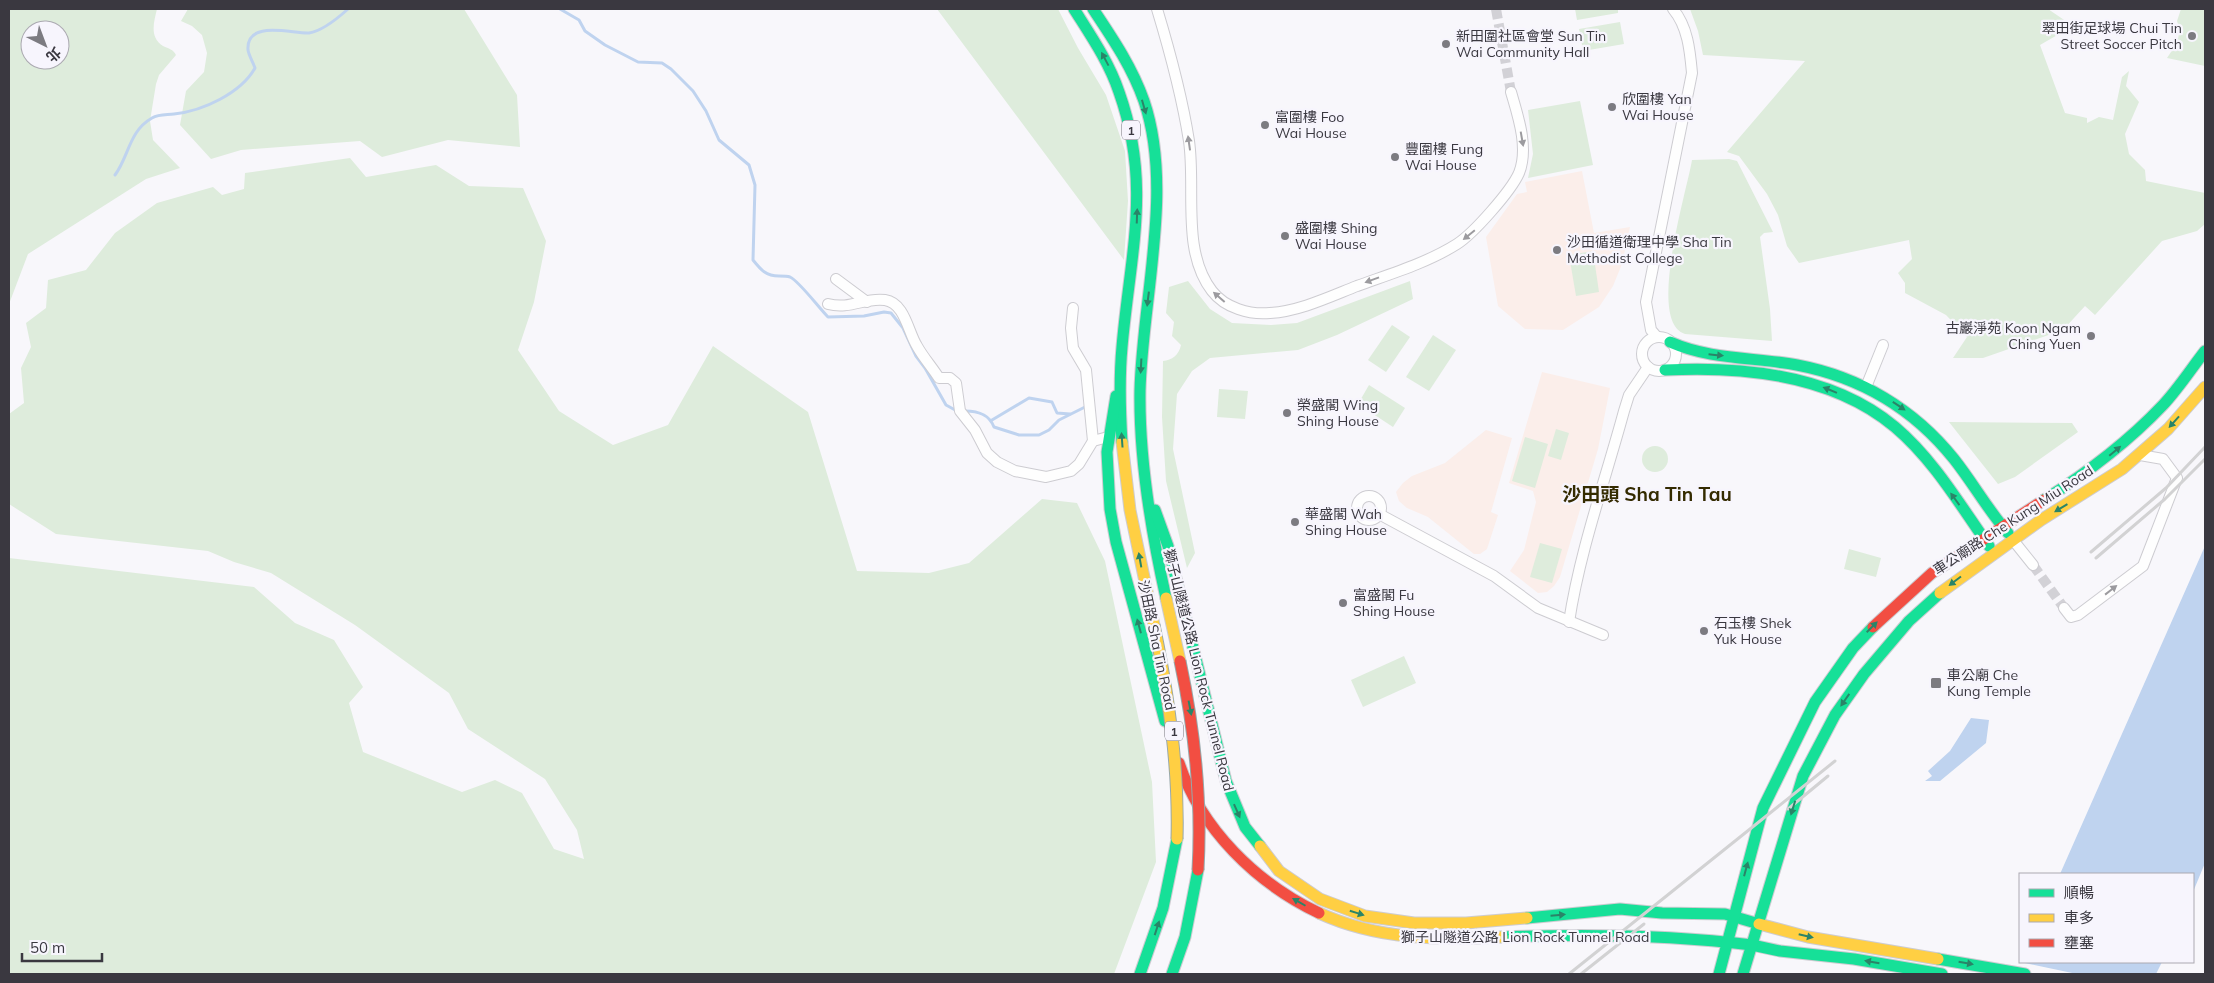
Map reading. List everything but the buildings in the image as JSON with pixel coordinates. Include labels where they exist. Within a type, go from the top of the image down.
[{"type":"main road","name":"獅子山隧道公路 Lion Rock Tunnel Road","points":[[1074,9],[1101,52],[1116,82],[1130,123],[1135,152],[1138,194],[1136,235],[1120,372],[1108,437],[1107,474],[1116,542],[1169,740],[1192,798],[1227,843],[1257,873],[1301,904],[1362,929],[1394,936],[1431,939],[1549,936],[1727,941],[1780,951],[1854,959],[1942,974]]},
{"type":"main road","name":"獅子山隧道公路 Lion Rock Tunnel Road","points":[[1092,9],[1130,68],[1144,105],[1154,154],[1157,190],[1156,223],[1140,383],[1141,432],[1149,494],[1168,546],[1226,781],[1237,812],[1262,852],[1287,876],[1322,899],[1361,914],[1405,924],[1476,924],[1623,909],[1733,916],[1808,936],[2025,974]]},
{"type":"main road","points":[[1670,342],[1684,350],[1705,354],[1811,368],[1866,387],[1906,410],[1929,430],[1954,460],[2013,540]]},
{"type":"main road","name":"車公廟路 Che Kung Miu Road","points":[[1719,974],[1762,808],[1803,723],[1821,692],[1853,648],[1876,623],[1932,573],[2084,475],[2122,445],[2164,404],[2205,351]]},
{"type":"main road","points":[[1665,370],[1703,368],[1792,379],[1815,384],[1855,400],[1895,427],[1915,446],[1994,553]]},
{"type":"main road","name":"沙田路 Sha Tin Road","points":[[1120,372],[1121,436],[1127,489],[1174,731],[1179,789],[1177,839],[1163,908],[1140,974]]},
{"type":"main road","name":"車公廟路 Che Kung Miu Road","points":[[1743,974],[1803,776],[1835,714],[1864,674],[1909,621],[1944,589],[2013,540],[2103,483],[2140,455],[2168,429],[2205,388]]},
{"type":"main road","name":"沙田路 Sha Tin Road","points":[[1149,494],[1155,549],[1191,716],[1198,766],[1201,809],[1198,870],[1184,937],[1172,974]]},
{"type":"street","points":[[1157,9],[1184,114],[1191,154],[1193,243],[1196,259],[1206,282],[1214,294],[1237,309],[1252,313],[1289,310],[1321,300],[1426,260],[1458,243],[1474,231],[1512,184],[1522,162],[1523,142],[1511,92]]},
{"type":"street","points":[[1657,338],[1648,342],[1643,351],[1643,358],[1648,367],[1656,371],[1665,370],[1670,367],[1675,358],[1674,348],[1670,342],[1657,338],[1651,330],[1646,302],[1692,73],[1686,33],[1673,9]]},
{"type":"street","points":[[836,279],[868,302]]},
{"type":"street","points":[[828,304],[839,307],[885,300],[893,303],[899,308],[916,346],[939,378],[950,378],[956,383],[960,411],[975,430],[987,452],[997,462],[1033,475],[1046,477],[1071,471],[1079,464],[1093,442],[1092,416],[1086,370],[1073,348],[1071,328],[1073,308]]},
{"type":"street","points":[[1866,387],[1883,345]]},
{"type":"street","points":[[1569,622],[1584,550],[1624,411],[1629,395],[1648,367]]},
{"type":"street","points":[[1093,442],[1108,437]]},
{"type":"street","points":[[2064,608],[2071,618],[2078,615],[2142,566],[2177,478],[2163,459],[2140,455]]},
{"type":"street","points":[[1380,514],[1494,576],[1538,608],[1602,635]]},
{"type":"street","points":[[2013,540],[2033,566]]},
{"type":"shaded area","name":"沙田循道衛理中學 Sha Tin Methodist College","points":[[1582,171],[1594,233],[1630,227],[1622,264],[1613,286],[1599,307],[1563,330],[1525,329],[1498,306],[1486,237],[1517,194],[1527,192],[1525,182]]},
{"type":"shaded area","points":[[1542,372],[1610,388],[1598,449],[1560,577],[1547,592],[1538,593],[1510,571],[1524,550],[1536,502],[1533,491],[1509,483]]},
{"type":"shaded area","points":[[1486,430],[1512,438],[1491,512],[1498,515],[1487,549],[1480,554],[1474,554],[1428,517],[1407,508],[1399,501],[1396,492],[1412,476],[1445,463]]},
{"type":"green space","points":[[9,9],[157,9],[154,34],[163,46],[172,50],[176,55],[159,75],[150,121],[153,140],[180,168],[146,179],[28,254],[9,304]]},
{"type":"green space","points":[[188,9],[464,9],[517,95],[520,147],[448,140],[382,157],[360,141],[241,150],[211,159],[180,125],[186,91],[204,72],[207,53],[202,35],[192,26],[181,21]]},
{"type":"green space","points":[[937,9],[1058,9],[1078,48],[1106,95],[1125,151],[1128,201],[1124,260]]},
{"type":"green space","points":[[1575,9],[1618,9],[1618,13],[1577,20]]},
{"type":"green space","points":[[1690,9],[2048,9],[2073,26],[2040,45],[2065,113],[2087,118],[2087,123],[2099,117],[2113,120],[2122,77],[2129,71],[2126,86],[2139,102],[2125,134],[2129,154],[2145,170],[2146,181],[2205,193],[2205,224],[2197,231],[2162,241],[2095,315],[2085,306],[2063,330],[1983,358],[1953,358],[1967,337],[1946,315],[1905,293],[1905,283],[1898,273],[1912,259],[1909,240],[1799,263],[1787,246],[1778,215],[1767,194],[1739,156],[1727,152],[1805,61],[1703,55],[1698,31]]},
{"type":"green space","name":"翠田街足球場 Chui Tin Street Soccer Pitch","points":[[2181,9],[2205,9],[2205,66],[2167,58],[2177,43],[2180,30],[2177,21]]},
{"type":"green space","points":[[1620,22],[1624,44],[1583,51],[1579,29]]},
{"type":"green space","points":[[1580,101],[1593,165],[1528,178],[1533,154],[1528,110]]},
{"type":"green space","points":[[350,158],[366,177],[436,165],[469,186],[523,188],[546,241],[534,302],[518,350],[559,411],[613,445],[668,425],[713,346],[808,412],[857,571],[929,573],[969,563],[1042,499],[1077,503],[1105,561],[1152,782],[1156,862],[1114,974],[9,974],[9,558],[254,587],[295,623],[334,640],[363,687],[349,703],[363,752],[462,792],[495,780],[522,793],[554,849],[584,859],[577,830],[545,779],[468,729],[449,693],[355,625],[271,573],[234,562],[208,551],[56,534],[9,504],[9,414],[24,403],[21,368],[31,347],[26,323],[46,308],[48,280],[86,270],[115,233],[157,203],[213,187],[222,195],[244,189],[245,173]]},
{"type":"green space","points":[[1729,159],[1737,161],[1773,232],[1764,233],[1760,237],[1770,309],[1772,341],[1685,334],[1674,324],[1669,306],[1672,254],[1692,160]]},
{"type":"green space","points":[[1593,251],[1599,292],[1576,296],[1569,255]]},
{"type":"green space","points":[[1188,281],[1210,309],[1232,323],[1271,325],[1297,323],[1410,281],[1413,299],[1337,335],[1298,350],[1210,358],[1192,371],[1177,394],[1173,449],[1195,553],[1187,568],[1166,481],[1162,417],[1163,361],[1175,356],[1179,352],[1181,345],[1172,336],[1174,322],[1166,313],[1169,287]]},
{"type":"green space","points":[[1392,325],[1410,337],[1386,372],[1368,360]]},
{"type":"green space","points":[[1433,335],[1456,350],[1429,391],[1406,377]]},
{"type":"green space","points":[[1369,385],[1405,408],[1393,427],[1358,404]]},
{"type":"green space","points":[[1219,389],[1248,391],[1245,419],[1217,417]]},
{"type":"green space","points":[[1949,422],[2072,423],[2078,432],[2015,477],[1998,484]]},
{"type":"green space","points":[[1556,429],[1569,433],[1561,460],[1548,456]]},
{"type":"green space","points":[[1525,437],[1548,444],[1535,488],[1512,481]]},
{"type":"green space","points":[[1655,446],[1664,450],[1668,459],[1664,468],[1655,472],[1646,468],[1642,459],[1646,450]]},
{"type":"green space","points":[[1540,543],[1562,549],[1552,583],[1530,577]]},
{"type":"green space","points":[[1849,549],[1881,558],[1876,577],[1844,569]]},
{"type":"green space","points":[[1404,656],[1416,683],[1363,707],[1351,680]]},
{"type":"water","points":[[2205,546],[2205,863],[2194,890],[2194,873],[2060,873]]},
{"type":"water","points":[[1971,718],[1989,720],[1986,743],[1940,781],[1925,781],[1932,776],[1928,771],[1950,751]]},
{"type":"water","points":[[2021,963],[2162,963],[2156,974],[2016,974]]},
{"type":"pier","points":[[2019,961],[2019,963],[2077,974],[2013,974]]},
{"type":"waterway","points":[[115,175],[134,137],[144,123],[157,116],[185,112],[209,105],[231,93],[249,77],[255,68],[248,50],[249,40],[254,34],[271,30],[301,33],[314,32],[330,24],[348,9]]},
{"type":"waterway","points":[[560,9],[579,20],[585,31],[605,45],[638,62],[662,63],[671,69],[693,91],[706,111],[719,140],[749,165],[755,185],[753,260],[759,267],[771,275],[794,279],[828,317],[891,313],[903,328],[916,356],[946,405],[957,411]]},
{"type":"waterway","points":[[992,420],[1029,398],[1052,402],[1057,413],[1070,414]]},
{"type":"waterway","points":[[965,411],[986,416],[994,427],[1019,435],[1039,435],[1049,430],[1059,420],[1085,407]]},
{"type":"tunnel","points":[[1496,9],[1511,92]]},
{"type":"tunnel","points":[[2033,565],[2064,608]]},
{"type":"railway","points":[[2091,552],[2166,488],[2205,447]]},
{"type":"railway","points":[[2096,558],[2165,499],[2205,459]]},
{"type":"railway","points":[[1569,974],[1835,761]]},
{"type":"railway","points":[[1788,809],[1828,776]]},
{"type":"railway","points":[[1581,974],[1644,924]]},
{"type":"traffic: fast","points":[[1074,9],[1099,49],[1115,81],[1129,126],[1135,158],[1136,219],[1120,371],[1122,442]]},
{"type":"traffic: fast","points":[[1093,9],[1115,42],[1134,76],[1144,101],[1153,135],[1156,207],[1154,245],[1142,356],[1140,417],[1147,495],[1155,547],[1166,598]]},
{"type":"traffic: fast","points":[[1670,342],[1685,348],[1717,355],[1781,362],[1820,370],[1864,387],[1884,398],[1903,410],[1938,441],[1961,468],[2008,533]]},
{"type":"traffic: fast","points":[[2044,500],[2076,479],[2121,445],[2169,399],[2205,351]]},
{"type":"traffic: fast","points":[[1665,370],[1725,370],[1786,378],[1816,385],[1871,409],[1895,427],[1922,454],[1946,484],[1989,546]]},
{"type":"traffic: fast","points":[[1116,396],[1107,452],[1110,509],[1116,542],[1165,721]]},
{"type":"traffic: fast","points":[[1155,510],[1168,546],[1226,781],[1245,827],[1260,846]]},
{"type":"traffic: fast","points":[[1743,974],[1803,776],[1835,715],[1864,674],[1909,621],[1940,593]]},
{"type":"traffic: fast","points":[[1719,974],[1763,808],[1815,702],[1853,648],[1873,627]]},
{"type":"traffic: fast","points":[[1140,974],[1163,908],[1177,839]]},
{"type":"traffic: fast","points":[[1172,974],[1185,937],[1198,870]]},
{"type":"traffic: fast","points":[[1527,918],[1620,909],[1662,913],[1725,914],[1759,924]]},
{"type":"traffic: fast","points":[[1502,937],[1627,936],[1690,939],[1752,945]]},
{"type":"traffic: fast","points":[[1752,945],[1780,951],[1854,959],[1942,974]]},
{"type":"traffic: fast","points":[[1938,959],[2025,974]]},
{"type":"traffic: slow","points":[[1940,593],[2041,520],[2122,469],[2168,429],[2205,387]]},
{"type":"traffic: slow","points":[[1122,442],[1130,510],[1154,625]]},
{"type":"traffic: slow","points":[[1166,598],[1180,661]]},
{"type":"traffic: slow","points":[[1154,625],[1164,678],[1175,758],[1177,839]]},
{"type":"traffic: slow","points":[[1260,846],[1279,871],[1320,899],[1365,916],[1414,923],[1466,923],[1527,918]]},
{"type":"traffic: slow","points":[[1319,913],[1364,929],[1386,933],[1432,938],[1502,937]]},
{"type":"traffic: slow","points":[[1759,924],[1808,937],[1938,959]]},
{"type":"traffic: jam","points":[[1873,627],[1932,573],[2044,500]]},
{"type":"traffic: jam","points":[[1180,661],[1190,713],[1196,765],[1199,817],[1198,870]]},
{"type":"traffic: jam","points":[[1179,763],[1201,810],[1216,832],[1253,870],[1296,901],[1319,913]]},
{"type":"place","name":"翠田街足球場 Chui Tin Street Soccer Pitch","points":[[2192,36]]},
{"type":"place","name":"新田圍社區會堂 Sun Tin Wai Community Hall","points":[[1446,44]]},
{"type":"place","name":"欣圍樓 Yan Wai House","points":[[1612,107]]},
{"type":"place","name":"富圍樓 Foo Wai House","points":[[1265,125]]},
{"type":"place","name":"豐圍樓 Fung Wai House","points":[[1395,157]]},
{"type":"place","name":"盛圍樓 Shing Wai House","points":[[1285,236]]},
{"type":"place","name":"沙田循道衛理中學 Sha Tin Methodist College","points":[[1557,250]]},
{"type":"place","name":"古巖淨苑 Koon Ngam Ching Yuen","points":[[2091,336]]},
{"type":"place","name":"榮盛閣 Wing Shing House","points":[[1287,413]]},
{"type":"place","name":"華盛閣 Wah Shing House","points":[[1295,522]]},
{"type":"place","name":"富盛閣 Fu Shing House","points":[[1343,603]]},
{"type":"place","name":"石玉樓 Shek Yuk House","points":[[1704,631]]},
{"type":"place","name":"車公廟 Che Kung Temple","points":[[1936,683]]},
{"type":"district","name":"沙田頭 Sha Tin Tau","points":[[1647,494]]}]
